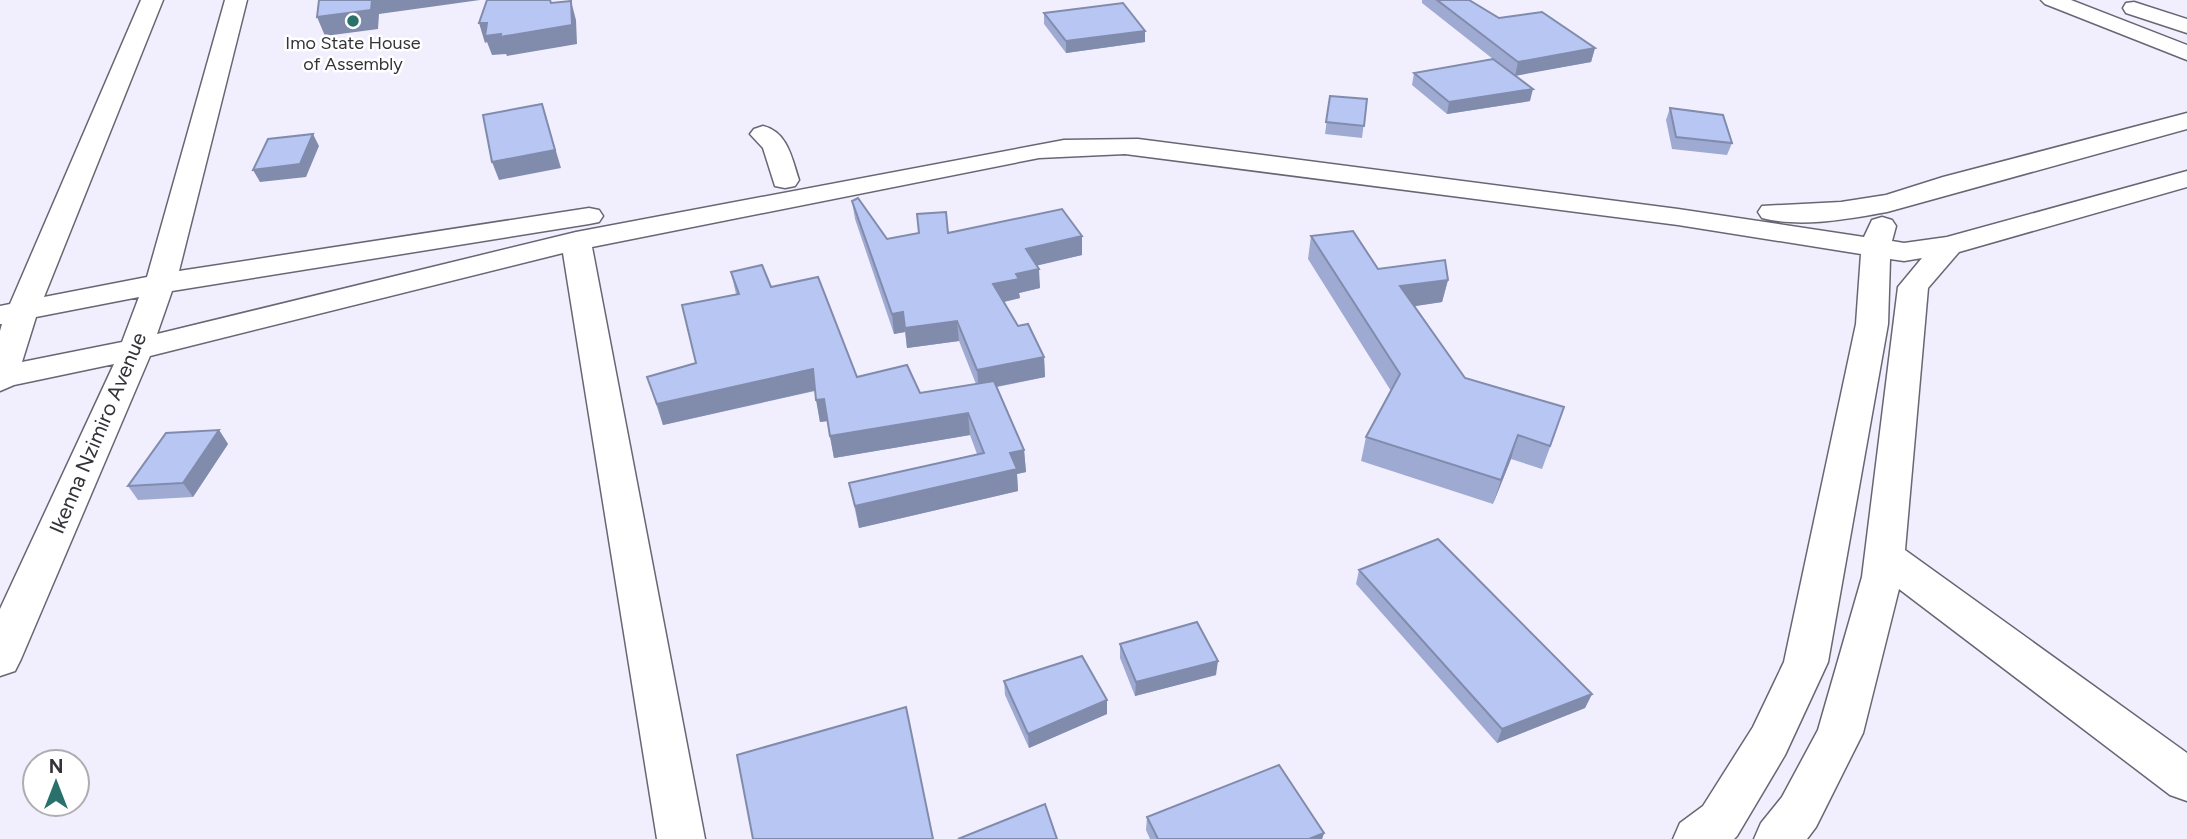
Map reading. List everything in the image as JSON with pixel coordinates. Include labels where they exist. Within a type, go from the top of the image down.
[{"type":"street","points":[[152,0],[12,312],[0,378],[137,349],[576,241],[1039,150],[1071,138],[1167,132],[1781,213],[1834,213],[1916,197],[1953,183],[2187,121]]},
{"type":"street","name":"Ikenna Nzimiro Avenue","points":[[0,659],[137,349],[157,284],[168,260],[236,0]]},
{"type":"street","points":[[2052,0],[2187,53]]},
{"type":"street","points":[[2111,0],[2187,26]]},
{"type":"street","points":[[12,312],[157,284],[523,228],[1039,131],[1105,145],[1138,147],[1678,217],[1904,252],[1949,246],[2187,179]]},
{"type":"street","points":[[764,134],[775,146],[785,180]]},
{"type":"street","points":[[1697,839],[1720,821],[1769,741],[1806,662],[1872,324],[1875,248],[1887,218],[1916,197]]},
{"type":"street","points":[[576,241],[681,839]]},
{"type":"street","points":[[1778,839],[1799,812],[1840,733],[1882,577],[1913,287],[1920,275],[1933,266],[1949,246]]},
{"type":"street","points":[[1884,556],[2187,780]]},
{"type":"building","points":[[319,0],[372,0],[371,10],[317,17]]},
{"type":"building","points":[[487,0],[550,0],[551,3],[571,1],[572,25],[500,37],[501,34],[485,36],[487,23],[479,23]]},
{"type":"building","points":[[1437,0],[1469,0],[1499,18],[1542,12],[1595,48],[1518,62]]},
{"type":"building","points":[[1123,3],[1145,31],[1066,41],[1044,13]]},
{"type":"building","points":[[1493,59],[1533,89],[1449,102],[1414,73]]},
{"type":"building","points":[[1330,96],[1367,99],[1364,126],[1326,122]]},
{"type":"building","points":[[542,104],[555,150],[492,162],[483,115]]},
{"type":"building","points":[[1670,108],[1723,115],[1732,143],[1676,137]]},
{"type":"building","points":[[313,134],[300,164],[253,170],[268,139]]},
{"type":"building","points":[[858,198],[887,239],[919,233],[917,214],[946,212],[948,233],[1062,209],[1082,236],[1026,249],[1039,269],[1016,274],[1019,279],[993,284],[1018,326],[1028,324],[1044,357],[977,370],[957,321],[905,328],[903,312],[892,314],[852,201]]},
{"type":"building","points":[[1353,231],[1378,269],[1445,260],[1448,280],[1400,286],[1465,378],[1564,407],[1550,446],[1518,435],[1501,480],[1366,437],[1400,374],[1311,236]]},
{"type":"building","points":[[762,265],[771,287],[818,277],[857,377],[907,365],[920,393],[994,381],[1024,450],[1010,453],[1017,469],[855,506],[849,483],[984,453],[968,413],[830,436],[824,399],[816,400],[813,369],[657,404],[647,377],[696,363],[682,305],[739,294],[731,272]]},
{"type":"building","points":[[219,430],[183,483],[128,486],[166,433]]},
{"type":"building","points":[[1438,539],[1592,694],[1502,729],[1359,570]]},
{"type":"building","points":[[1197,622],[1218,661],[1136,682],[1120,644]]},
{"type":"building","points":[[1082,656],[1107,700],[1028,734],[1004,681]]},
{"type":"building","points":[[906,707],[933,839],[753,839],[737,755]]},
{"type":"building","points":[[1279,765],[1324,833],[1309,839],[1158,839],[1147,817]]},
{"type":"building","points":[[1045,804],[1057,839],[958,839]]},
{"type":"place","name":"Imo State House of Assembly","points":[[353,21]]}]
